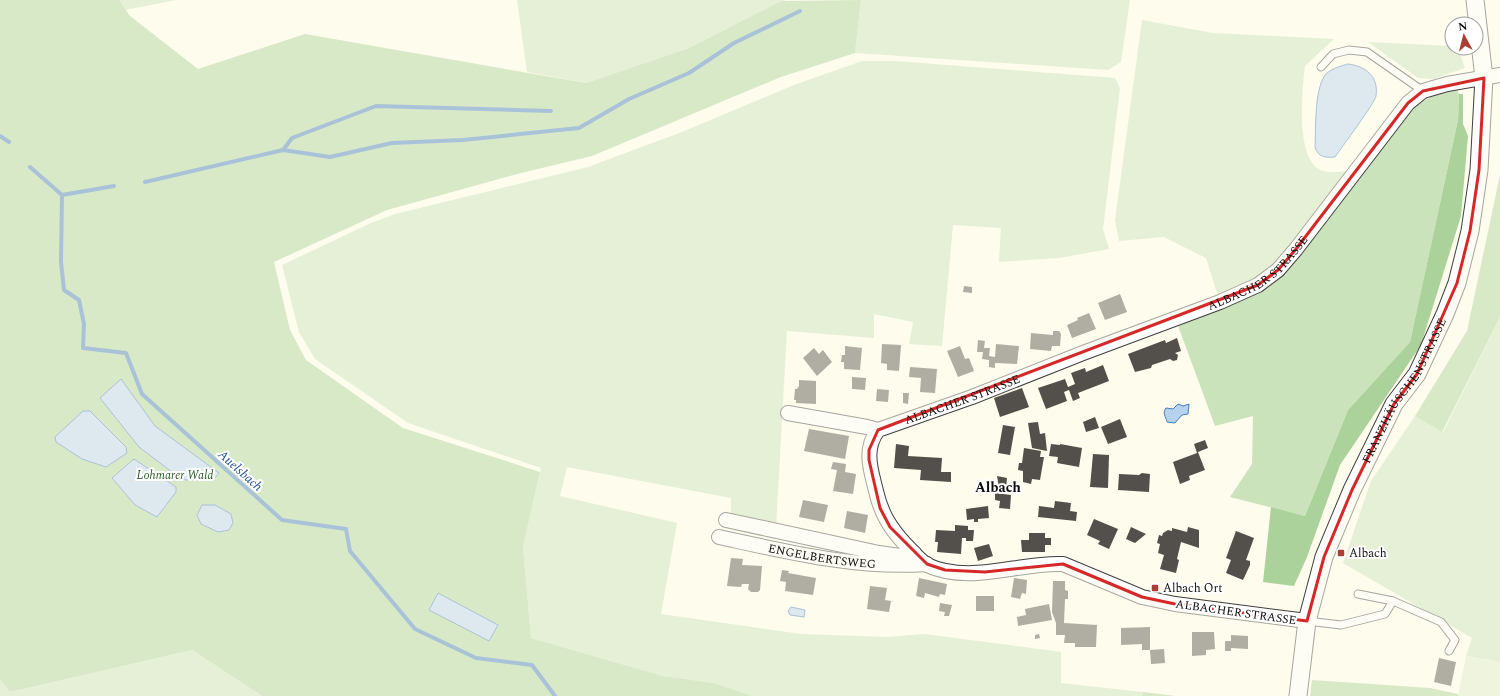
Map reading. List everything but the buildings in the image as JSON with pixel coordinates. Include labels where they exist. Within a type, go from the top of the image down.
[{"type":"street","name":"FRANZHÄUSCHENSTRASSE","points":[[1298,696],[1307,621],[1324,557],[1352,490],[1394,404],[1417,374],[1442,321],[1457,283],[1470,231],[1492,76],[1475,0]]},
{"type":"street","name":"ALBACHER STRASSE","points":[[1307,621],[1168,603],[1142,596],[1063,564],[1050,564],[984,572],[966,572],[945,570],[926,564],[914,554],[890,527],[880,508],[869,460],[869,450],[872,438],[878,430],[972,397],[1082,353],[1220,302],[1258,285],[1278,270],[1296,249],[1408,103],[1423,91],[1447,84],[1492,76]]},
{"type":"street","points":[[788,413],[878,430]]},
{"type":"street","name":"ENGELBERTSWEG","points":[[726,520],[879,553],[900,556],[914,554]]},
{"type":"street","name":"ENGELBERTSWEG","points":[[719,536],[817,558],[876,565],[900,566],[926,564]]},
{"type":"lane","points":[[1321,67],[1333,54],[1350,50],[1367,52],[1423,91]]},
{"type":"lane","points":[[1358,594],[1393,601],[1441,622],[1455,640],[1449,651]]},
{"type":"lane","points":[[1307,621],[1341,625],[1385,614],[1393,601]]},
{"type":"highlighted area","points":[[1484,78],[1479,170],[1470,231],[1457,283],[1417,374],[1394,404],[1352,490],[1324,557],[1307,621],[1175,604],[1142,597],[1063,564],[985,572],[945,570],[927,564],[890,527],[880,508],[869,460],[869,450],[878,430],[1258,285],[1278,270],[1296,249],[1383,134],[1408,103],[1423,91]]},
{"type":"green space","name":"Lohmarer Wald","points":[[0,0],[119,0],[130,16],[198,69],[305,34],[586,83],[689,48],[782,1],[861,0],[855,53],[781,77],[592,156],[521,173],[387,210],[274,262],[290,330],[306,360],[403,428],[540,472],[523,547],[531,638],[663,676],[714,683],[753,696],[262,696],[192,650],[10,692],[0,680]]},
{"type":"green space","points":[[119,0],[176,0],[125,10]]},
{"type":"green space","points":[[517,0],[786,0],[689,48],[586,83],[527,72]]},
{"type":"green space","points":[[861,0],[1130,0],[1121,62],[1108,70],[855,53]]},
{"type":"green space","points":[[1142,20],[1213,33],[1334,39],[1305,66],[1302,105],[1303,135],[1310,160],[1317,168],[1328,172],[1347,171],[1271,268],[1241,286],[1218,296],[1206,258],[1164,237],[1119,241],[1115,220]]},
{"type":"green space","points":[[1368,42],[1444,46],[1444,56],[1461,56],[1465,68],[1433,79],[1418,78]]},
{"type":"green space","points":[[862,61],[896,61],[1115,78],[1120,88],[1103,229],[1109,249],[1059,258],[999,262],[1001,228],[953,225],[942,346],[909,344],[913,322],[874,314],[874,338],[787,331],[776,528],[731,515],[731,498],[567,467],[560,496],[677,523],[661,614],[801,634],[886,637],[924,634],[1061,652],[1061,683],[1143,692],[1142,696],[753,696],[714,683],[663,676],[531,638],[523,547],[541,468],[408,423],[315,359],[299,332],[282,265],[371,223],[395,214],[588,167],[682,132],[794,85]]},
{"type":"green space","points":[[1456,88],[1459,94],[1458,120],[1410,342],[1348,410],[1305,516],[1230,497],[1252,464],[1253,416],[1215,426],[1177,323],[1254,294],[1413,107],[1435,95]]},
{"type":"green space","points":[[1459,94],[1463,94],[1463,124],[1468,136],[1461,216],[1421,345],[1340,465],[1307,557],[1294,586],[1263,582],[1271,507],[1305,516],[1348,410],[1410,342],[1458,120]]},
{"type":"green space","points":[[1500,175],[1500,317],[1442,432],[1415,416],[1467,331]]},
{"type":"green space","points":[[1500,317],[1500,662],[1466,656],[1472,638],[1343,563],[1371,481],[1415,416],[1443,432]]},
{"type":"green space","points":[[192,650],[262,696],[0,696],[0,680],[10,692]]},
{"type":"green space","points":[[1466,656],[1500,662],[1500,696],[1458,696]]},
{"type":"green space","points":[[1312,680],[1430,688],[1458,694],[1458,696],[1310,696]]},
{"type":"green space","points":[[1143,692],[1176,696],[1142,696]]},
{"type":"water","points":[[1348,64],[1360,67],[1370,73],[1375,83],[1376,96],[1335,157],[1325,157],[1318,153],[1315,147],[1316,108],[1320,87],[1327,73],[1334,68]]},
{"type":"water","points":[[121,379],[155,426],[219,473],[214,479],[186,480],[176,475],[139,447],[100,398]]},
{"type":"water","points":[[1178,404],[1183,406],[1189,404],[1188,414],[1182,415],[1175,423],[1167,422],[1164,413],[1166,408],[1173,409]]},
{"type":"water","points":[[83,411],[90,411],[126,447],[127,453],[106,467],[82,459],[56,442],[55,437]]},
{"type":"water","points":[[134,459],[176,487],[176,492],[157,517],[135,505],[112,478]]},
{"type":"water","points":[[202,505],[215,505],[231,514],[233,523],[229,530],[218,532],[201,524],[197,515]]},
{"type":"water","points":[[438,593],[498,625],[489,641],[429,610]]},
{"type":"water","points":[[791,607],[805,610],[804,617],[790,615],[788,611]]},
{"type":"waterway","points":[[145,182],[283,150],[330,157],[392,143],[463,140],[579,128],[629,99],[689,73],[734,43],[800,11]]},
{"type":"waterway","points":[[283,150],[292,138],[376,106],[551,111]]},
{"type":"waterway","name":"Auelsbach","points":[[0,136],[9,142]]},
{"type":"waterway","name":"Auelsbach","points":[[30,167],[62,195],[61,262],[64,290],[79,300],[84,324],[83,348],[126,353],[142,394],[282,520],[346,529],[350,551],[415,629],[476,658],[532,665],[555,696]]},
{"type":"waterway","points":[[62,195],[114,186]]},
{"type":"place","name":"Albach","points":[[1341,553]]},
{"type":"place","name":"Albach Ort","points":[[1155,588]]},
{"type":"district","name":"Albach","points":[[998,487]]}]
